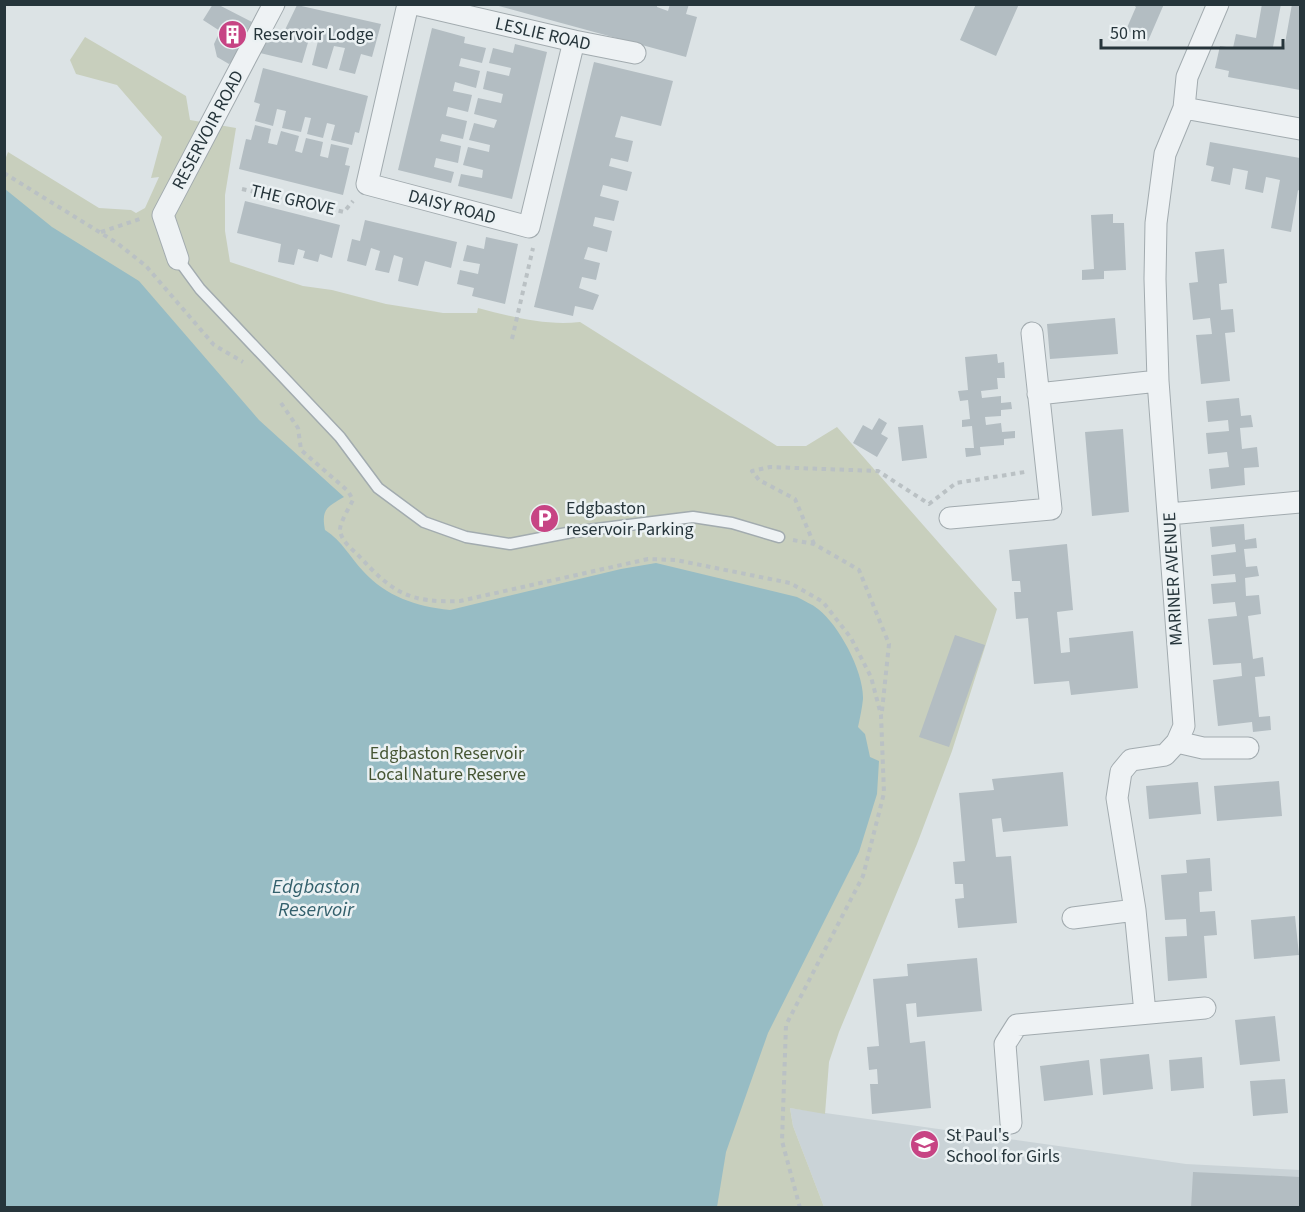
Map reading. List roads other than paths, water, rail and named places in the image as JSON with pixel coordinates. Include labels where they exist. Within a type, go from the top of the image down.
[{"type":"street","name":"RESERVOIR ROAD","points":[[178,259],[163,214],[274,4]]},
{"type":"street","name":"DAISY ROAD","points":[[408,4],[368,184],[529,227],[574,41]]},
{"type":"street","name":"LESLIE ROAD","points":[[416,4],[635,53]]},
{"type":"street","name":"MARINER AVENUE","points":[[1177,742],[1184,726],[1170,514],[1158,381],[1156,223],[1165,154],[1184,108],[1187,77],[1218,4]]},
{"type":"street","points":[[1184,108],[1300,129]]},
{"type":"street","points":[[950,518],[1051,509],[1032,333]]},
{"type":"street","points":[[1038,393],[1158,381]]},
{"type":"street","points":[[1170,514],[1300,502]]},
{"type":"street","points":[[1145,1014],[1135,910],[1117,798],[1121,772],[1131,760],[1165,755],[1177,742],[1203,748],[1248,748]]},
{"type":"street","points":[[1073,918],[1135,910]]},
{"type":"street","points":[[1011,1123],[1005,1044],[1017,1025],[1205,1008]]},
{"type":"lane","points":[[178,259],[200,289],[339,437],[378,489],[424,522],[466,537],[510,544],[572,532],[693,517],[732,523],[779,537]]},
{"type":"water","name":"Edgbaston Reservoir","points":[[5,189],[52,227],[139,281],[259,420],[344,497],[327,509],[324,517],[325,530],[341,544],[372,580],[392,594],[413,603],[450,610],[621,569],[656,563],[797,597],[811,604],[826,616],[842,637],[855,663],[862,688],[863,699],[858,727],[865,734],[870,757],[879,761],[877,794],[859,852],[768,1033],[726,1152],[717,1207],[5,1207]]},
{"type":"place","name":"Reservoir Lodge","points":[[232,34]]},
{"type":"place","name":"Edgbaston reservoir Parking","points":[[545,518]]},
{"type":"place","name":"St Paul's School for Girls","points":[[925,1145]]},
{"type":"park label","name":"Edgbaston Reservoir Local Nature Reserve","points":[[447,763]]}]
